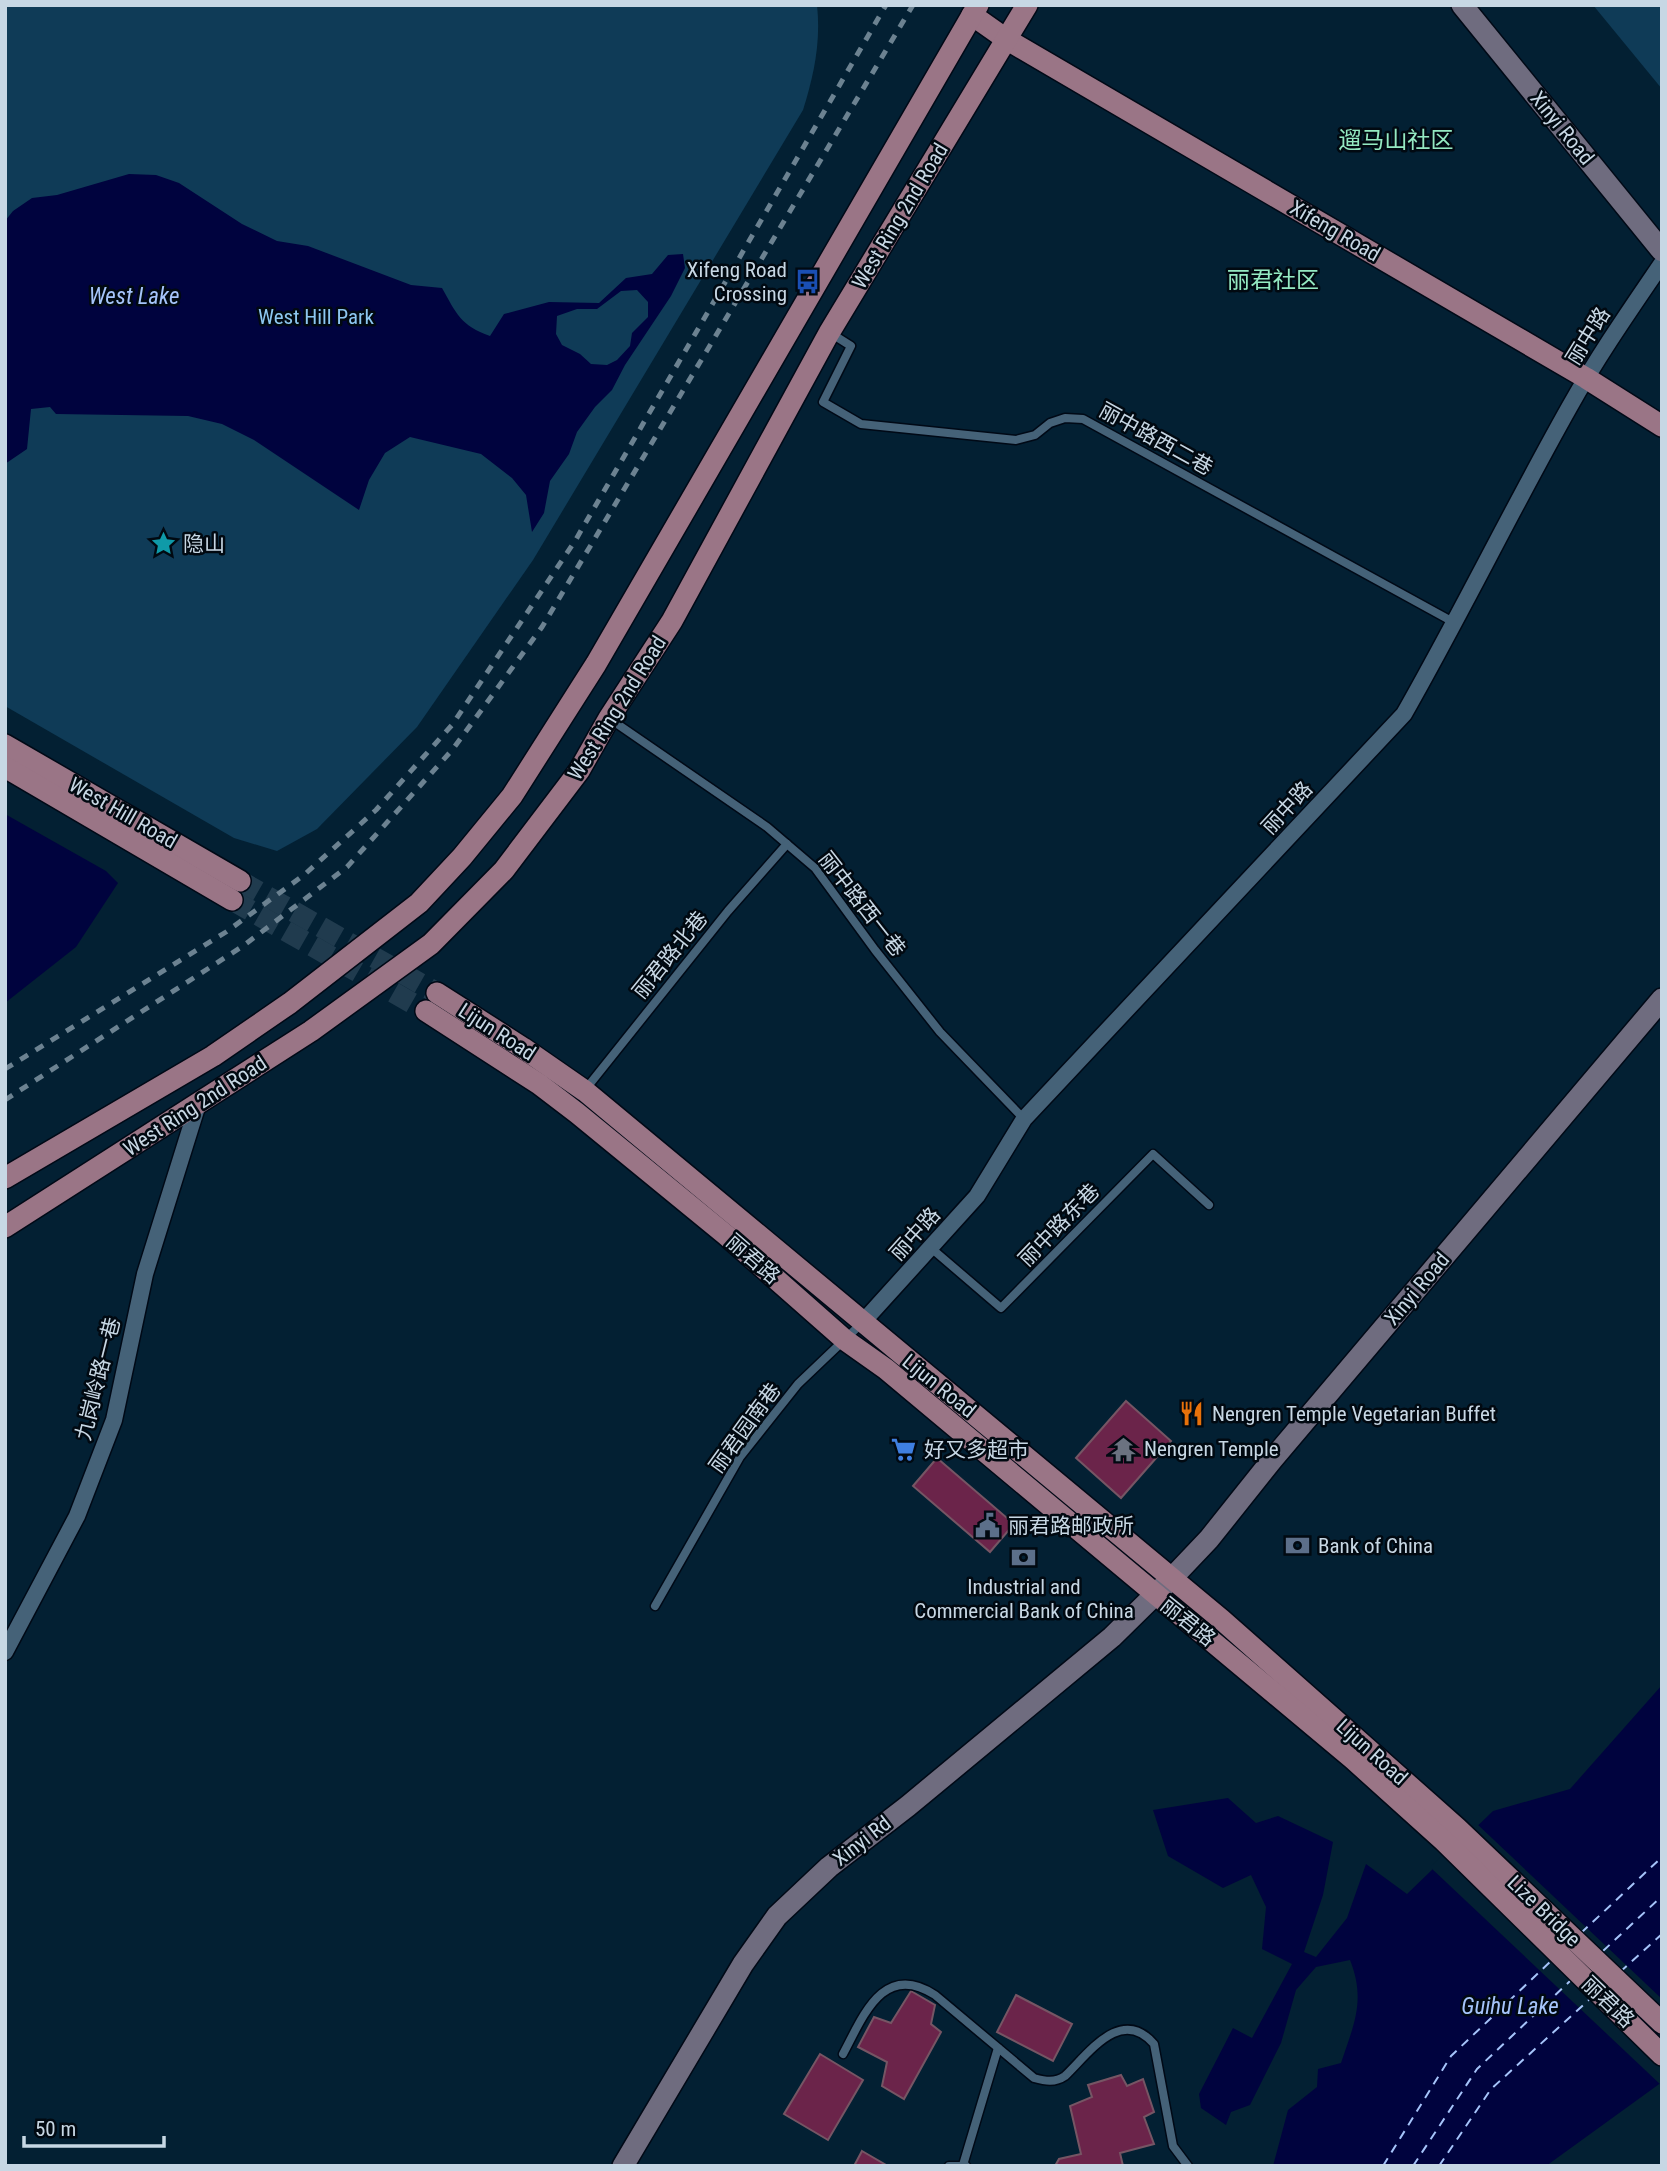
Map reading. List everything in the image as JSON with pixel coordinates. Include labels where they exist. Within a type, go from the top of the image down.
[{"type":"main road","name":"West Ring 2nd Road","points":[[5,1227],[312,1031],[431,944],[504,870],[579,771],[609,718],[672,621],[829,333],[1027,5]]},
{"type":"main road","name":"West Ring 2nd Road","points":[[5,1178],[214,1056],[290,1003],[419,903],[462,857],[512,796],[596,664],[975,10]]},
{"type":"main road","name":"Xifeng Road","points":[[975,10],[1006,39],[1586,378],[1662,426]]},
{"type":"main road","name":"West Hill Road","points":[[5,745],[236,890],[5,767]]},
{"type":"main road","name":"Lijun Road","points":[[431,1002],[523,1048],[584,1091],[687,1174],[862,1323],[1172,1578],[1451,1834]]},
{"type":"main road","name":"丽君路","points":[[431,1002],[577,1113],[726,1235],[845,1340],[897,1378],[1353,1759],[1451,1834],[1662,2055]]},
{"type":"main road","name":"Lize Bridge","points":[[1451,1834],[1662,2023]]},
{"type":"street","name":"Xinyi Road","points":[[1462,5],[1662,251]]},
{"type":"street","name":"丽中路","points":[[862,1323],[977,1196],[1024,1119],[1404,714],[1586,378],[1662,263]]},
{"type":"street","name":"Xinyi Road","points":[[1172,1578],[1209,1539],[1272,1460],[1662,999]]},
{"type":"street","name":"九岗岭路一巷","points":[[5,1652],[77,1516],[114,1420],[145,1274],[198,1104]]},
{"type":"street","name":"Xinyi Rd","points":[[623,2166],[743,1964],[777,1916],[829,1867],[908,1806],[1112,1637],[1172,1578]]},
{"type":"lane","name":"丽中路西二巷","points":[[829,333],[851,346],[823,402],[861,424],[1016,440],[1035,435],[1050,423],[1065,418],[1083,419],[1455,623]]},
{"type":"lane","name":"丽中路西一巷","points":[[609,718],[767,827],[815,868],[940,1032],[1024,1119]]},
{"type":"lane","name":"丽君路北巷","points":[[584,1091],[728,911],[787,844]]},
{"type":"lane","name":"丽中路东巷","points":[[931,1248],[1001,1308],[1153,1154],[1209,1205]]},
{"type":"lane","name":"丽君园南巷","points":[[655,1606],[740,1457],[798,1384],[862,1323]]},
{"type":"lane","points":[[843,2054],[878,1993],[889,1987],[906,1985],[922,1987],[935,1995],[1034,2078],[1053,2081],[1065,2076],[1115,2031],[1122,2029],[1143,2034],[1155,2047],[1173,2146],[1188,2166]]},
{"type":"lane","points":[[950,2166],[964,2165],[998,2048]]},
{"type":"green space","name":"West Hill Park","points":[[5,5],[817,5],[816,58],[803,110],[533,560],[417,727],[317,829],[277,851],[234,838],[5,706]]},
{"type":"green space","points":[[1593,5],[1662,5],[1662,89]]},
{"type":"water","name":"West Lake","points":[[129,174],[156,175],[179,183],[242,224],[277,241],[308,246],[411,285],[442,288],[460,318],[472,328],[490,336],[504,314],[549,302],[599,303],[626,278],[652,274],[668,255],[683,254],[685,268],[671,296],[625,365],[612,390],[595,407],[577,432],[569,454],[550,481],[544,513],[532,532],[526,495],[512,478],[481,454],[410,437],[385,453],[369,480],[359,510],[254,440],[222,424],[188,416],[56,414],[50,407],[31,409],[27,449],[5,464],[5,221],[13,211],[32,198],[57,195]],"holes":[[[637,290],[648,302],[648,317],[632,333],[630,346],[617,360],[607,365],[591,364],[580,354],[562,345],[556,334],[557,316],[577,309],[597,309],[621,291]]]},
{"type":"water","points":[[5,814],[106,871],[118,883],[76,947],[5,1003]]},
{"type":"water","name":"Guihu Lake","points":[[1662,1685],[1662,2082],[1546,2166],[1273,2166],[1288,2110],[1317,2087],[1318,2069],[1341,2063],[1354,2024],[1358,2000],[1355,1974],[1350,1960],[1316,1967],[1296,1990],[1281,2043],[1250,2105],[1231,2112],[1226,2125],[1201,2108],[1199,2094],[1233,2028],[1252,2038],[1292,1964],[1262,1949],[1266,1907],[1251,1875],[1223,1888],[1168,1856],[1153,1810],[1228,1798],[1256,1823],[1278,1816],[1333,1842],[1323,1895],[1304,1952],[1316,1957],[1347,1918],[1366,1864],[1407,1894],[1493,1811],[1570,1789]]},
{"type":"pier","points":[[1476,1823],[1662,1999],[1662,2086],[1430,1867]]},
{"type":"building","name":"Nengren Temple","points":[[1126,1401],[1171,1441],[1121,1498],[1076,1458]]},
{"type":"building","points":[[937,1458],[1014,1524],[990,1552],[913,1486]]},
{"type":"building","points":[[911,1991],[935,2005],[931,2024],[941,2032],[904,2099],[882,2086],[887,2062],[858,2047],[874,2017],[891,2023]]},
{"type":"building","points":[[1016,1995],[1072,2024],[1053,2061],[997,2032]]},
{"type":"building","points":[[820,2054],[863,2080],[828,2140],[784,2114]]},
{"type":"building","points":[[1121,2075],[1127,2086],[1143,2079],[1154,2112],[1144,2117],[1154,2144],[1120,2153],[1123,2166],[1055,2166],[1059,2159],[1081,2154],[1070,2106],[1092,2097],[1088,2085]]},
{"type":"building","points":[[862,2151],[886,2165],[854,2166]]},
{"type":"ferry route","points":[[1581,1933],[1662,1857]]},
{"type":"ferry route","points":[[1603,1951],[1662,1896]]},
{"type":"ferry route","points":[[1620,1972],[1662,1934]]},
{"type":"ferry route","points":[[1383,2166],[1451,2056],[1551,1961]]},
{"type":"ferry route","points":[[1413,2166],[1477,2069],[1570,1981]]},
{"type":"ferry route","points":[[1439,2166],[1491,2089],[1590,1999]]},
{"type":"tunnel","points":[[240,881],[437,993]]},
{"type":"tunnel","points":[[232,900],[426,1011]]},
{"type":"railway","points":[[5,1069],[226,932],[304,875],[376,810],[452,725],[575,541],[886,5]]},
{"type":"railway","points":[[5,1100],[243,946],[347,867],[453,749],[542,627],[913,5]]},
{"type":"place","name":"Xifeng Road Crossing","points":[[807,282]]},
{"type":"place","name":"隐山","points":[[163,544]]},
{"type":"place","name":"Nengren Temple Vegetarian Buffet","points":[[1192,1414]]},
{"type":"place","name":"Nengren Temple","points":[[1124,1449]]},
{"type":"place","name":"好又多超市","points":[[904,1450]]},
{"type":"place","name":"丽君路邮政所","points":[[988,1526]]},
{"type":"place","name":"Bank of China","points":[[1298,1546]]},
{"type":"place","name":"Industrial and Commercial Bank of China","points":[[1024,1558]]},
{"type":"district","name":"遛马山社区","points":[[1396,140]]},
{"type":"district","name":"丽君社区","points":[[1273,280]]}]
